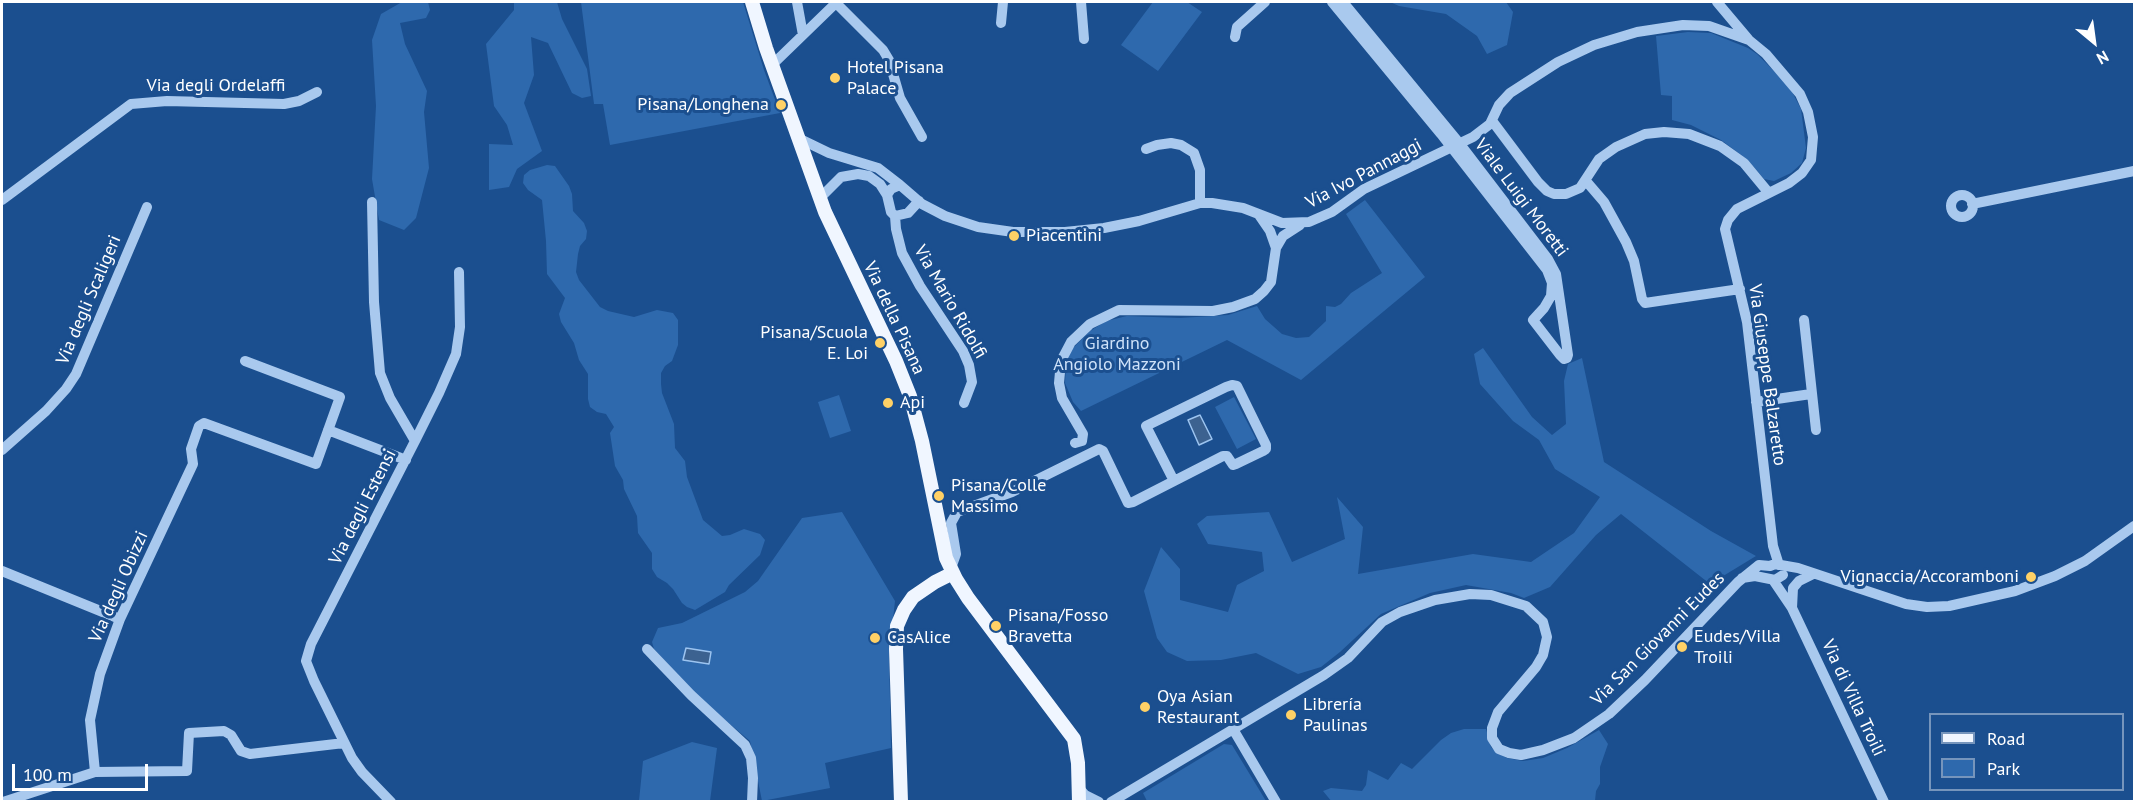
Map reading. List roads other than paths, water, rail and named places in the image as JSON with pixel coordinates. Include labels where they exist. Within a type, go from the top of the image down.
[{"type":"main road","name":"Via della Pisana","points":[[752,2],[820,198],[910,396],[922,441],[944,551],[968,598],[1069,731],[1077,750],[1079,795]]},
{"type":"main road","points":[[901,801],[897,626],[904,609],[913,597],[952,570]]},
{"type":"street","points":[[797,2],[803,35]]},
{"type":"street","points":[[772,65],[837,2],[883,50],[900,98],[922,137]]},
{"type":"street","points":[[1001,23],[1003,2]]},
{"type":"street","points":[[1081,2],[1084,39]]},
{"type":"street","points":[[1235,38],[1238,27],[1265,2]]},
{"type":"street","name":"Viale Luigi Moretti","points":[[1332,2],[1456,146],[1549,273],[1552,291],[1544,308],[1533,319],[1544,336],[1566,359],[1568,356],[1555,271],[1548,259],[1343,2]]},
{"type":"street","name":"Via Giuseppe Balzaretto","points":[[1717,2],[1800,94],[1808,112],[1813,137],[1812,155],[1805,170],[1789,183],[1737,209],[1726,223],[1725,237],[1740,289],[1748,331],[1776,571]]},
{"type":"street","points":[[1749,40],[1716,28],[1697,25],[1658,28],[1606,40],[1566,58],[1523,83],[1503,99],[1492,122],[1538,182],[1551,193],[1558,195],[1580,188],[1599,159],[1616,147],[1645,134],[1671,132],[1689,134],[1706,140],[1736,156],[1768,192]]},
{"type":"street","name":"Via degli Ordelaffi","points":[[2,200],[132,104],[167,101],[284,104],[306,98],[317,92]]},
{"type":"street","name":"Via Ivo Pannaggi","points":[[919,201],[937,212],[969,224],[1002,231],[1081,231],[1116,226],[1200,203],[1234,205],[1278,222],[1303,223],[1326,216],[1364,189],[1456,146],[1484,131],[1492,122]]},
{"type":"street","points":[[798,138],[843,158],[878,168],[919,201],[908,213],[895,216],[890,210],[887,195],[878,182],[869,176],[854,173],[843,176],[833,183],[820,198]]},
{"type":"street","points":[[1146,149],[1171,143],[1181,145],[1194,153],[1200,170],[1200,203]]},
{"type":"street","points":[[843,158],[843,176]]},
{"type":"street","points":[[1972,204],[2134,171]]},
{"type":"street","points":[[1586,181],[1604,202],[1626,242],[1634,261],[1645,303],[1740,289]]},
{"type":"street","points":[[887,195],[891,189],[900,184]]},
{"type":"street","name":"Via degli Estensi","points":[[372,202],[374,290],[380,373],[390,398],[415,441],[307,654],[307,666],[344,743],[362,772],[391,801]]},
{"type":"street","name":"Via degli Scaligeri","points":[[2,450],[46,411],[76,374],[147,207]]},
{"type":"street","points":[[1259,215],[1272,235],[1276,248]]},
{"type":"street","name":"Via Mario Ridolfi","points":[[895,216],[902,253],[969,364],[972,382],[964,403]]},
{"type":"street","points":[[1075,443],[1082,441],[1083,434],[1062,398],[1058,375],[1062,355],[1074,337],[1090,324],[1119,310],[1213,311],[1233,308],[1250,302],[1261,295],[1271,282],[1276,248],[1283,236],[1303,223]]},
{"type":"street","points":[[415,441],[456,354],[460,327],[459,272]]},
{"type":"street","points":[[1544,308],[1560,307]]},
{"type":"street","points":[[1804,320],[1816,430]]},
{"type":"street","points":[[1544,336],[1555,338],[1563,330]]},
{"type":"street","points":[[245,361],[340,397],[328,430],[406,460]]},
{"type":"street","points":[[952,570],[956,554],[951,523],[957,512],[1012,492],[1099,450],[1103,451],[1128,503],[1174,481],[1223,456],[1227,456],[1233,465],[1266,448],[1237,386],[1226,387],[1146,426],[1174,481]]},
{"type":"street","points":[[1756,402],[1811,394]]},
{"type":"street","name":"Via degli Obizzi","points":[[95,772],[90,712],[100,674],[120,619],[193,464],[192,446],[198,428],[204,423],[316,464],[328,430]]},
{"type":"street","name":"Via San Giovanni Eudes","points":[[1111,801],[1336,667],[1351,655],[1374,628],[1391,616],[1435,600],[1477,594],[1503,598],[1526,606],[1538,616],[1544,625],[1547,637],[1543,655],[1532,672],[1498,712],[1491,730],[1494,742],[1506,752],[1521,755],[1543,750],[1578,735],[1609,714],[1640,685],[1742,578],[1776,571],[1812,574],[1906,604],[1927,607],[1955,605],[2015,591],[2055,576],[2085,561],[2134,526]]},
{"type":"street","points":[[2,571],[120,619]]},
{"type":"street","name":"Via di Villa Troili","points":[[1776,571],[1884,801]]},
{"type":"street","points":[[1792,608],[1793,588],[1799,581],[1812,574]]},
{"type":"street","points":[[647,649],[691,695],[745,745],[751,758],[752,801]]},
{"type":"street","points":[[1233,729],[1276,801]]},
{"type":"street","points":[[3,801],[95,772],[187,771],[189,733],[224,731],[231,735],[241,751],[250,754],[344,743]]},
{"type":"street","points":[[1079,795],[1099,801]]},
{"type":"place","name":"Hotel Pisana Palace","points":[[835,78]]},
{"type":"place","name":"Pisana/Longhena","points":[[781,105]]},
{"type":"place","name":"Piacentini","points":[[1014,236]]},
{"type":"place","name":"Pisana/Scuola E. Loi","points":[[880,343]]},
{"type":"place","name":"Api","points":[[888,403]]},
{"type":"place","name":"Pisana/Colle Massimo","points":[[939,496]]},
{"type":"place","name":"Vignaccia/Accoramboni","points":[[2031,577]]},
{"type":"place","name":"Pisana/Fosso Bravetta","points":[[996,626]]},
{"type":"place","name":"CasAlice","points":[[875,638]]},
{"type":"place","name":"Eudes/Villa Troili","points":[[1682,647]]},
{"type":"place","name":"Oya Asian Restaurant","points":[[1145,707]]},
{"type":"place","name":"Librería Paulinas","points":[[1291,715]]},
{"type":"park label","name":"Giardino Angiolo Mazzoni","points":[[1117,354]]}]
